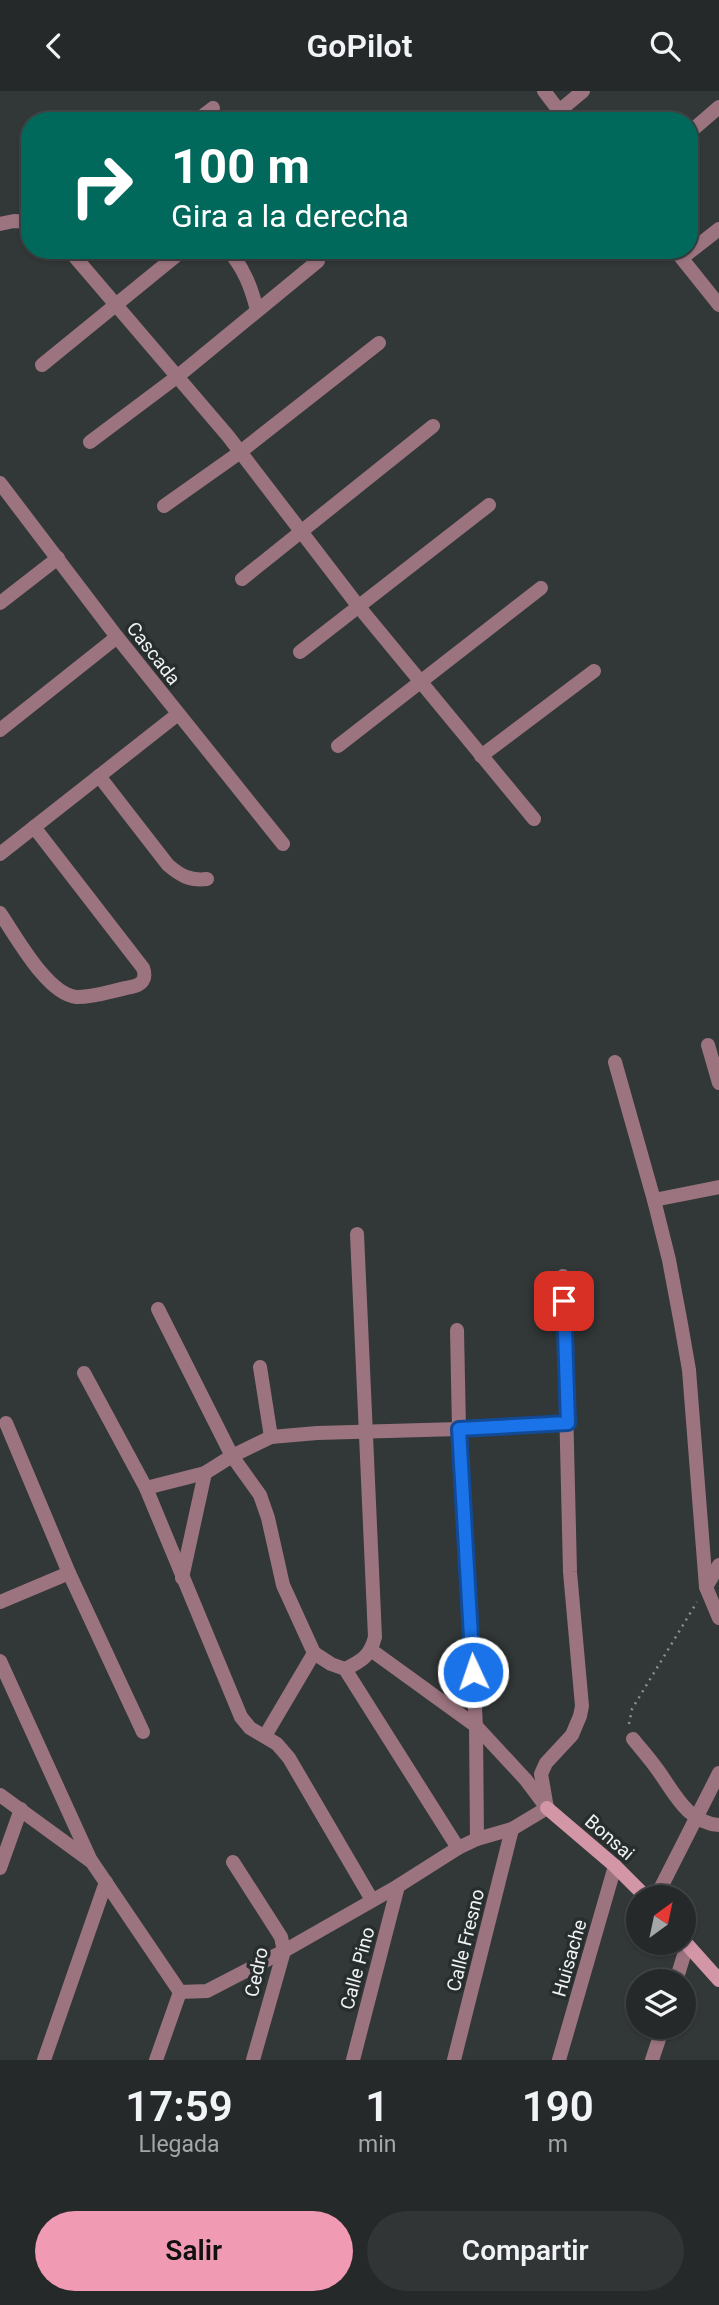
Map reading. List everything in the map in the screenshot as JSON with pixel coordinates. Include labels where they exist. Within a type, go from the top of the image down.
[{"type":"street","points":[[544,91],[560,112]]},
{"type":"street","points":[[566,112],[583,91]]},
{"type":"street","points":[[698,125],[719,107]]},
{"type":"street","points":[[207,112],[212,108]]},
{"type":"street","points":[[0,224],[21,221]]},
{"type":"street","points":[[698,242],[719,229]]},
{"type":"street","points":[[76,259],[228,436],[359,607],[534,819]]},
{"type":"street","points":[[42,365],[172,259]]},
{"type":"street","points":[[237,259],[249,280],[257,310]]},
{"type":"street","points":[[682,259],[719,305]]},
{"type":"street","points":[[90,442],[178,376],[318,261]]},
{"type":"street","points":[[164,506],[239,453],[379,343]]},
{"type":"street","points":[[242,579],[433,426]]},
{"type":"street","name":"Cascada","points":[[0,482],[178,714],[284,844]]},
{"type":"street","points":[[299,652],[489,505]]},
{"type":"street","points":[[0,603],[58,558]]},
{"type":"street","points":[[338,746],[541,589]]},
{"type":"street","points":[[0,730],[117,636]]},
{"type":"street","points":[[481,756],[594,671]]},
{"type":"street","points":[[0,854],[178,714]]},
{"type":"street","points":[[99,776],[168,865],[184,877],[207,879]]},
{"type":"street","points":[[0,913],[43,974],[63,993],[81,997],[136,986],[144,980],[143,968],[34,827]]},
{"type":"street","points":[[708,1045],[719,1083]]},
{"type":"street","points":[[615,1062],[669,1260],[689,1370],[706,1587],[719,1618]]},
{"type":"street","points":[[654,1200],[719,1187]]},
{"type":"street","points":[[158,1308],[232,1455],[260,1495],[284,1585],[314,1653],[337,1668],[345,1669],[359,1662],[371,1650],[375,1637],[358,1234]]},
{"type":"street","points":[[547,1808],[541,1774],[546,1763],[572,1735],[582,1706],[570,1572],[563,1276]]},
{"type":"street","points":[[457,1330],[459,1429],[476,1726],[477,1839]]},
{"type":"street","points":[[260,1367],[271,1437]]},
{"type":"street","points":[[84,1373],[146,1487],[242,1717],[250,1728],[277,1744],[289,1758],[372,1900]]},
{"type":"street","points":[[6,1423],[69,1573],[143,1732]]},
{"type":"street","points":[[146,1487],[205,1473],[232,1455],[271,1437],[568,1423]]},
{"type":"street","points":[[182,1578],[205,1473]]},
{"type":"street","points":[[706,1587],[719,1565]]},
{"type":"street","points":[[0,1602],[69,1573]]},
{"type":"street","points":[[371,1650],[476,1726],[526,1780],[547,1808]]},
{"type":"street","points":[[265,1736],[314,1653]]},
{"type":"street","points":[[0,1661],[92,1862],[180,1992]]},
{"type":"street","points":[[345,1669],[458,1848]]},
{"type":"street","points":[[633,1739],[678,1801],[697,1819],[711,1825],[719,1825]]},
{"type":"street","points":[[662,1885],[719,1773]]},
{"type":"street","points":[[0,1795],[92,1862]]},
{"type":"street","points":[[180,1992],[207,1991],[284,1951],[398,1886],[458,1848],[477,1839],[512,1829],[547,1808]]},
{"type":"street","name":"Bonsai","points":[[547,1808],[634,1885]]},
{"type":"street","points":[[0,1868],[21,1809]]},
{"type":"street","name":"Calle Fresno","points":[[454,2060],[512,1829]]},
{"type":"street","name":"Cedro","points":[[233,1862],[281,1937],[284,1951],[253,2060]]},
{"type":"street","name":"Huisache","points":[[559,2060],[615,1866]]},
{"type":"street","points":[[44,2060],[106,1881]]},
{"type":"street","name":"Calle Pino","points":[[353,2060],[398,1886]]},
{"type":"street","points":[[696,1954],[719,1980]]},
{"type":"street","points":[[156,2060],[180,1992]]},
{"type":"street","points":[[652,2060],[659,2039]]},
{"type":"path","points":[[633,1739],[629,1730],[632,1709],[706,1587]]},
{"type":"route","points":[[473,1672],[459,1429],[568,1423],[564,1301]]}]
